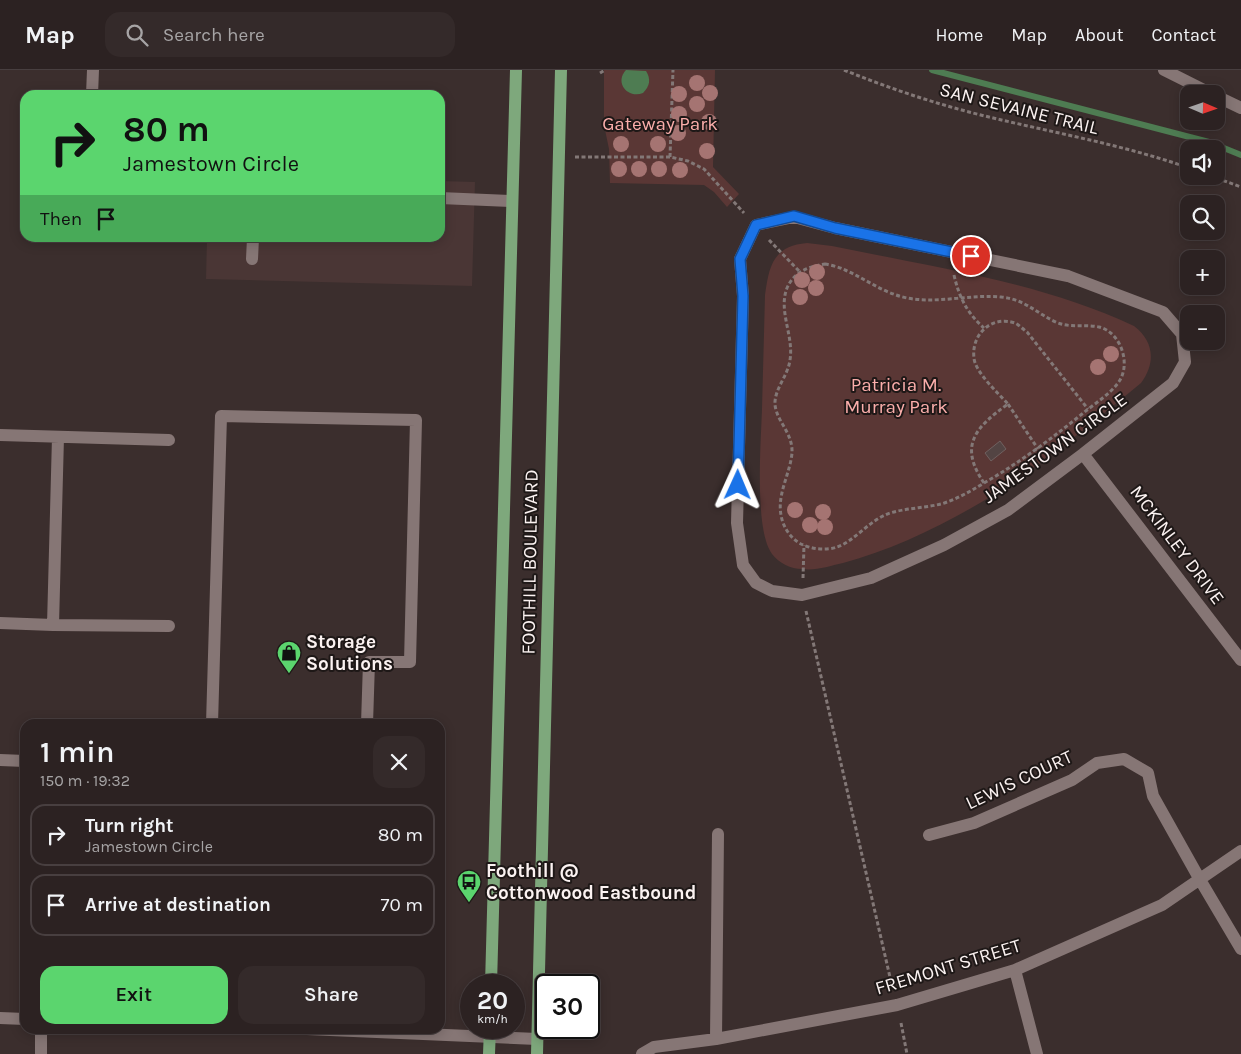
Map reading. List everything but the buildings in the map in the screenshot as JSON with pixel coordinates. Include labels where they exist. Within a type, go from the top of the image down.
[{"type":"main road","name":"FOOTHILL BOULEVARD","points":[[491,974],[516,70]]},
{"type":"main road","name":"FOOTHILL BOULEVARD","points":[[539,974],[561,70]]},
{"type":"main road","points":[[489,1039],[489,1054]]},
{"type":"main road","name":"FOOTHILL BOULEVARD","points":[[537,1039],[537,1054]]},
{"type":"street","points":[[92,90],[93,70]]},
{"type":"street","points":[[1164,70],[1194,85]]},
{"type":"street","points":[[1225,100],[1241,108]]},
{"type":"street","points":[[445,198],[512,201]]},
{"type":"street","name":"JAMESTOWN CIRCLE","points":[[794,216],[835,228],[1068,276],[1163,312],[1182,334],[1186,362],[1173,383],[1083,454],[1008,510],[944,545],[870,578],[802,595],[772,592],[756,583],[742,565],[737,523],[743,296],[740,259],[756,225],[794,216]]},
{"type":"street","points":[[252,259],[254,242]]},
{"type":"street","points":[[212,719],[221,416],[416,420],[410,662],[369,662],[368,719]]},
{"type":"street","points":[[0,436],[169,440]]},
{"type":"street","points":[[54,624],[58,437]]},
{"type":"street","name":"MCKINLEY DRIVE","points":[[1083,454],[1241,660]]},
{"type":"street","points":[[0,623],[169,626]]},
{"type":"street","name":"LEWIS COURT","points":[[929,835],[974,823],[1072,780],[1096,763],[1124,759],[1148,774],[1154,796],[1199,878]]},
{"type":"street","points":[[0,760],[20,761]]},
{"type":"street","points":[[716,1039],[718,834]]},
{"type":"street","name":"FREMONT STREET","points":[[642,1054],[654,1048],[716,1039],[896,1005],[1015,970],[1162,905],[1241,851]]},
{"type":"street","points":[[1199,878],[1241,949]]},
{"type":"street","points":[[1015,970],[1037,1054]]},
{"type":"street","points":[[0,1018],[20,1019]]},
{"type":"street","points":[[445,1031],[460,1032]]},
{"type":"street","points":[[41,1034],[41,1054]]},
{"type":"path","points":[[600,73],[605,70]]},
{"type":"path","points":[[670,157],[672,70]]},
{"type":"path","name":"SAN SEVAINE TRAIL","points":[[844,70],[899,92],[1180,165]]},
{"type":"path","points":[[559,156],[606,158],[670,157],[688,161],[704,170],[735,203]]},
{"type":"path","points":[[1225,181],[1241,187]]},
{"type":"path","points":[[825,264],[844,269],[881,290],[909,298],[940,300],[986,296],[1012,299],[1021,301],[1058,323],[1071,326],[1100,327],[1110,332],[1120,342],[1123,354],[1124,367],[1120,381],[1088,409],[1038,448],[968,493],[943,503],[915,507],[888,514],[871,523],[837,547],[823,549],[809,547],[798,542],[787,533],[781,517],[780,504],[790,460],[791,440],[775,408],[775,396],[790,363],[791,344],[784,305],[788,286],[800,272],[813,265],[825,264]]},
{"type":"path","points":[[954,275],[960,297],[973,318],[984,328]]},
{"type":"path","points":[[1038,448],[1008,404],[983,376],[974,360],[976,341],[984,328],[995,322],[1016,323],[1027,332],[1088,409]]},
{"type":"path","points":[[984,483],[971,459],[971,447],[976,435],[985,422],[1008,404]]},
{"type":"path","points":[[808,621],[892,986]]},
{"type":"path","points":[[901,1023],[908,1054]]},
{"type":"shaded area","points":[[626,70],[646,71],[649,82],[643,93],[632,94],[624,89],[621,80]]},
{"type":"shaded area","points":[[445,181],[475,182],[472,286],[206,279],[207,242],[445,242]]},
{"type":"green space","name":"Gateway Park","points":[[604,70],[715,70],[713,167],[739,194],[727,207],[714,192],[704,185],[610,183],[609,149],[604,125]]},
{"type":"green space","name":"Patricia M. Murray Park","points":[[807,243],[832,246],[986,277],[1061,298],[1098,311],[1134,326],[1141,332],[1146,338],[1151,353],[1149,368],[1141,383],[1069,441],[1005,488],[961,514],[914,537],[867,556],[817,569],[790,567],[772,554],[766,542],[761,506],[760,463],[765,295],[768,275],[775,259],[787,248]]},
{"type":"waterway","points":[[932,70],[1209,142],[1241,155]]},
{"type":"place","name":"Storage Solutions","points":[[289,674]]},
{"type":"place","name":"Foothill @ Cottonwood Eastbound","points":[[469,903]]},
{"type":"route","points":[[738,485],[743,296],[740,259],[756,225],[794,216],[835,228],[971,256]]}]
